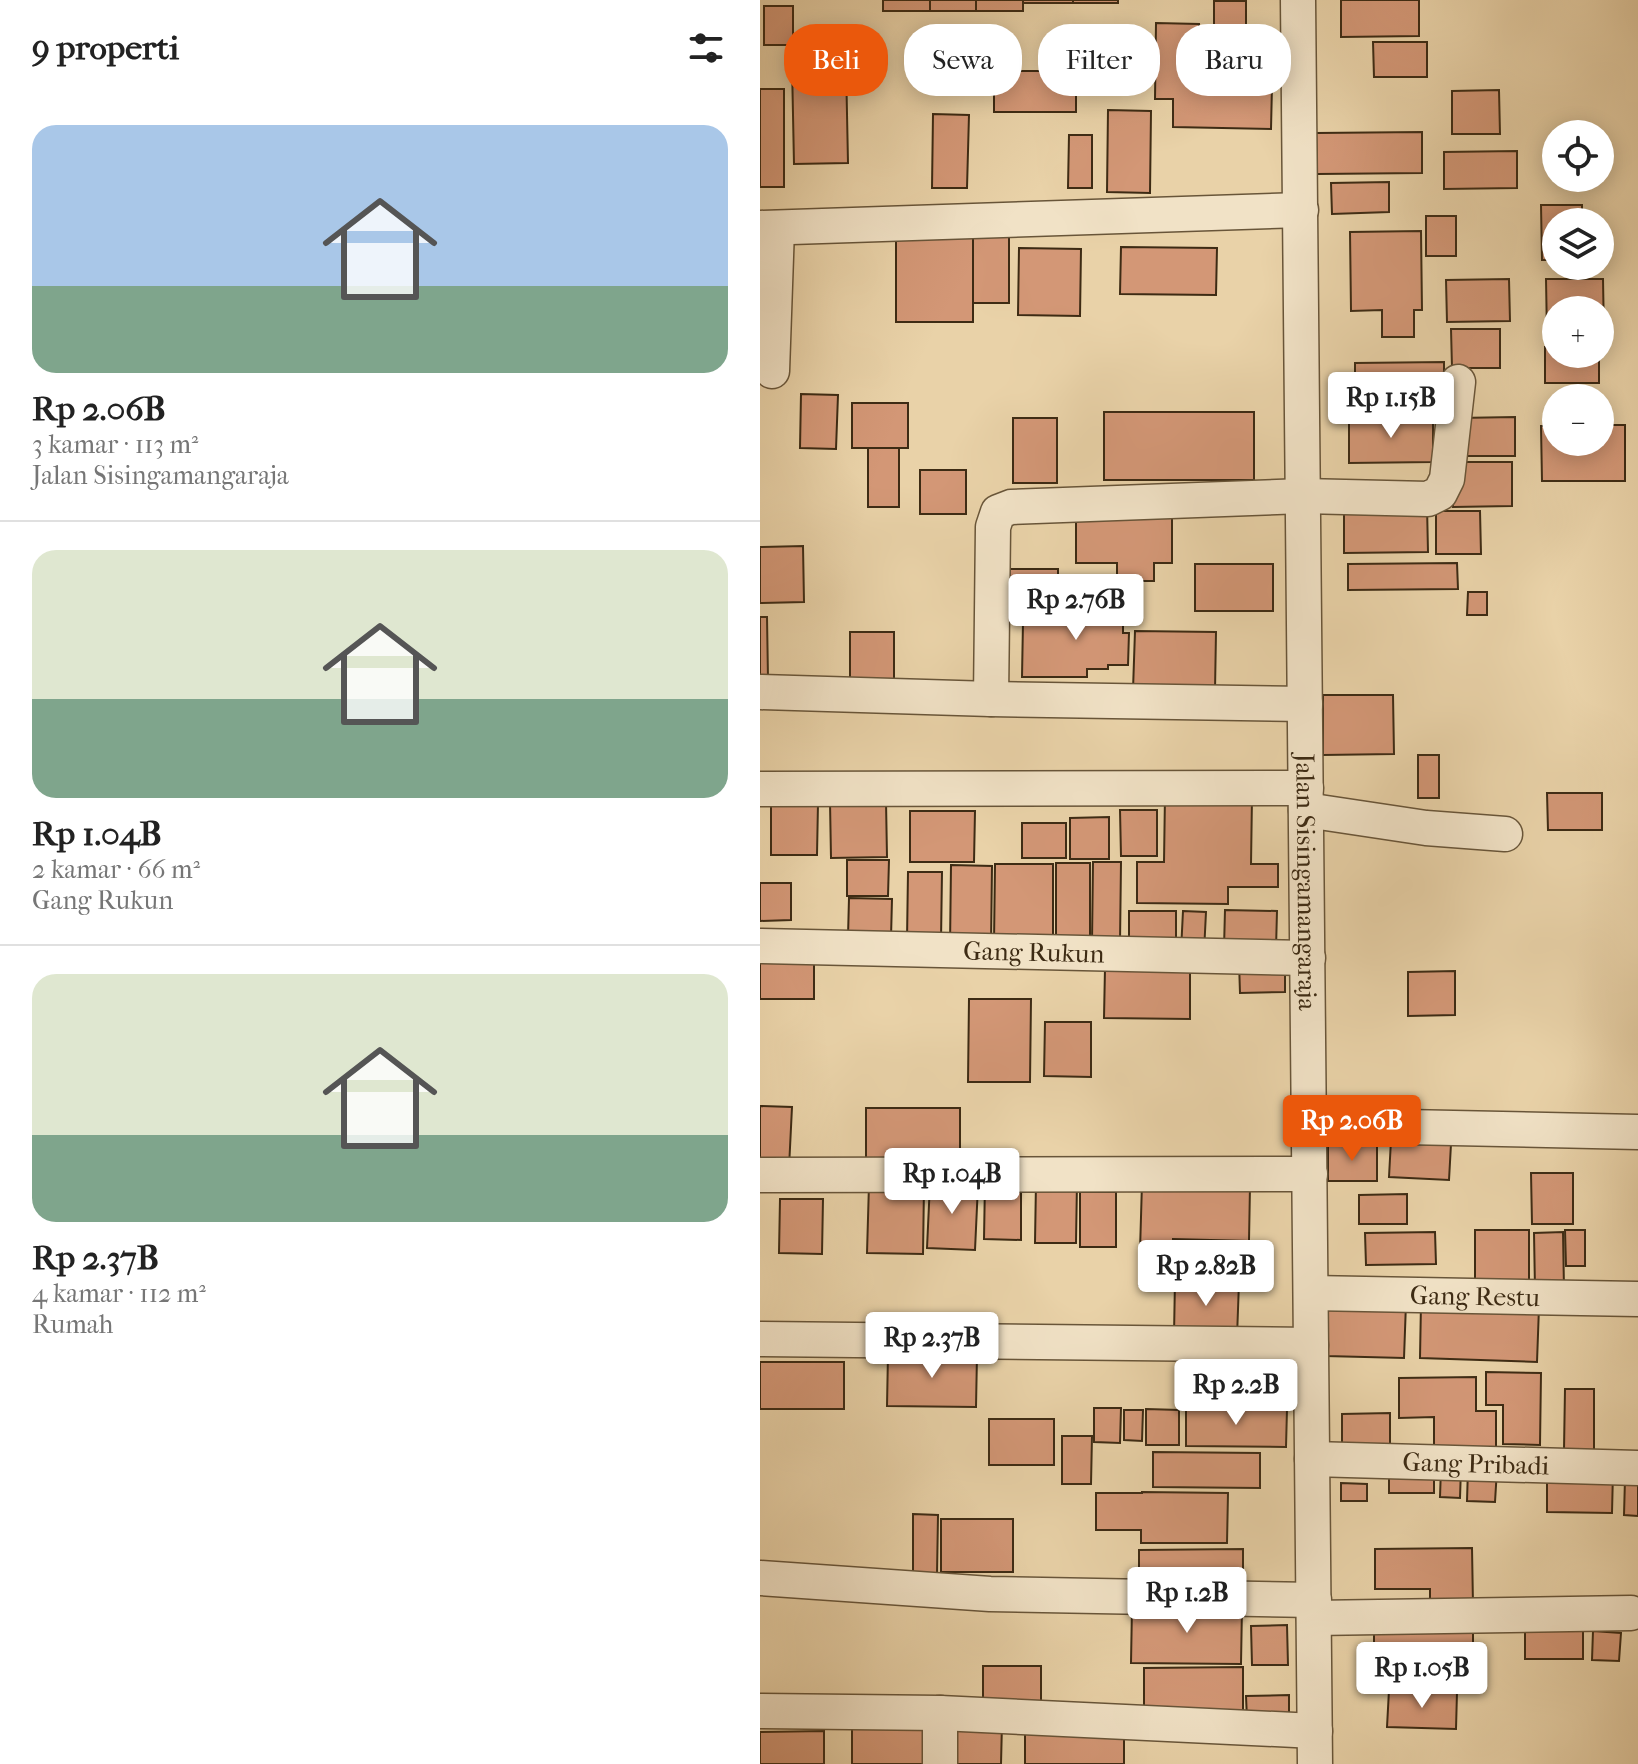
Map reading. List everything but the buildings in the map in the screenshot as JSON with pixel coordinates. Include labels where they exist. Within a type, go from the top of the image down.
[{"type":"street","name":"Jalan Sisingamangaraja","points":[[1298,0],[1315,1747]]},
{"type":"street","points":[[772,371],[769,228],[1301,210]]},
{"type":"street","points":[[991,699],[993,527],[998,512],[1011,507],[1303,496],[1428,499],[1440,493],[1447,479],[1458,382]]},
{"type":"street","points":[[760,692],[1305,704]]},
{"type":"street","points":[[760,789],[1306,799],[1426,828],[1505,834]]},
{"type":"street","name":"Gang Rukun","points":[[760,946],[1308,958]]},
{"type":"street","points":[[1309,1125],[1638,1132]]},
{"type":"street","points":[[760,1175],[1310,1174]]},
{"type":"street","name":"Gang Restu","points":[[1311,1293],[1638,1299]]},
{"type":"street","points":[[760,1339],[1311,1345]]},
{"type":"street","name":"Gang Pribadi","points":[[1312,1459],[1638,1468]]},
{"type":"street","points":[[760,1578],[990,1594],[1314,1609],[1631,1613]]},
{"type":"street","points":[[760,1711],[940,1713],[1315,1747]]},
{"type":"street","points":[[940,1713],[940,1764]]}]
